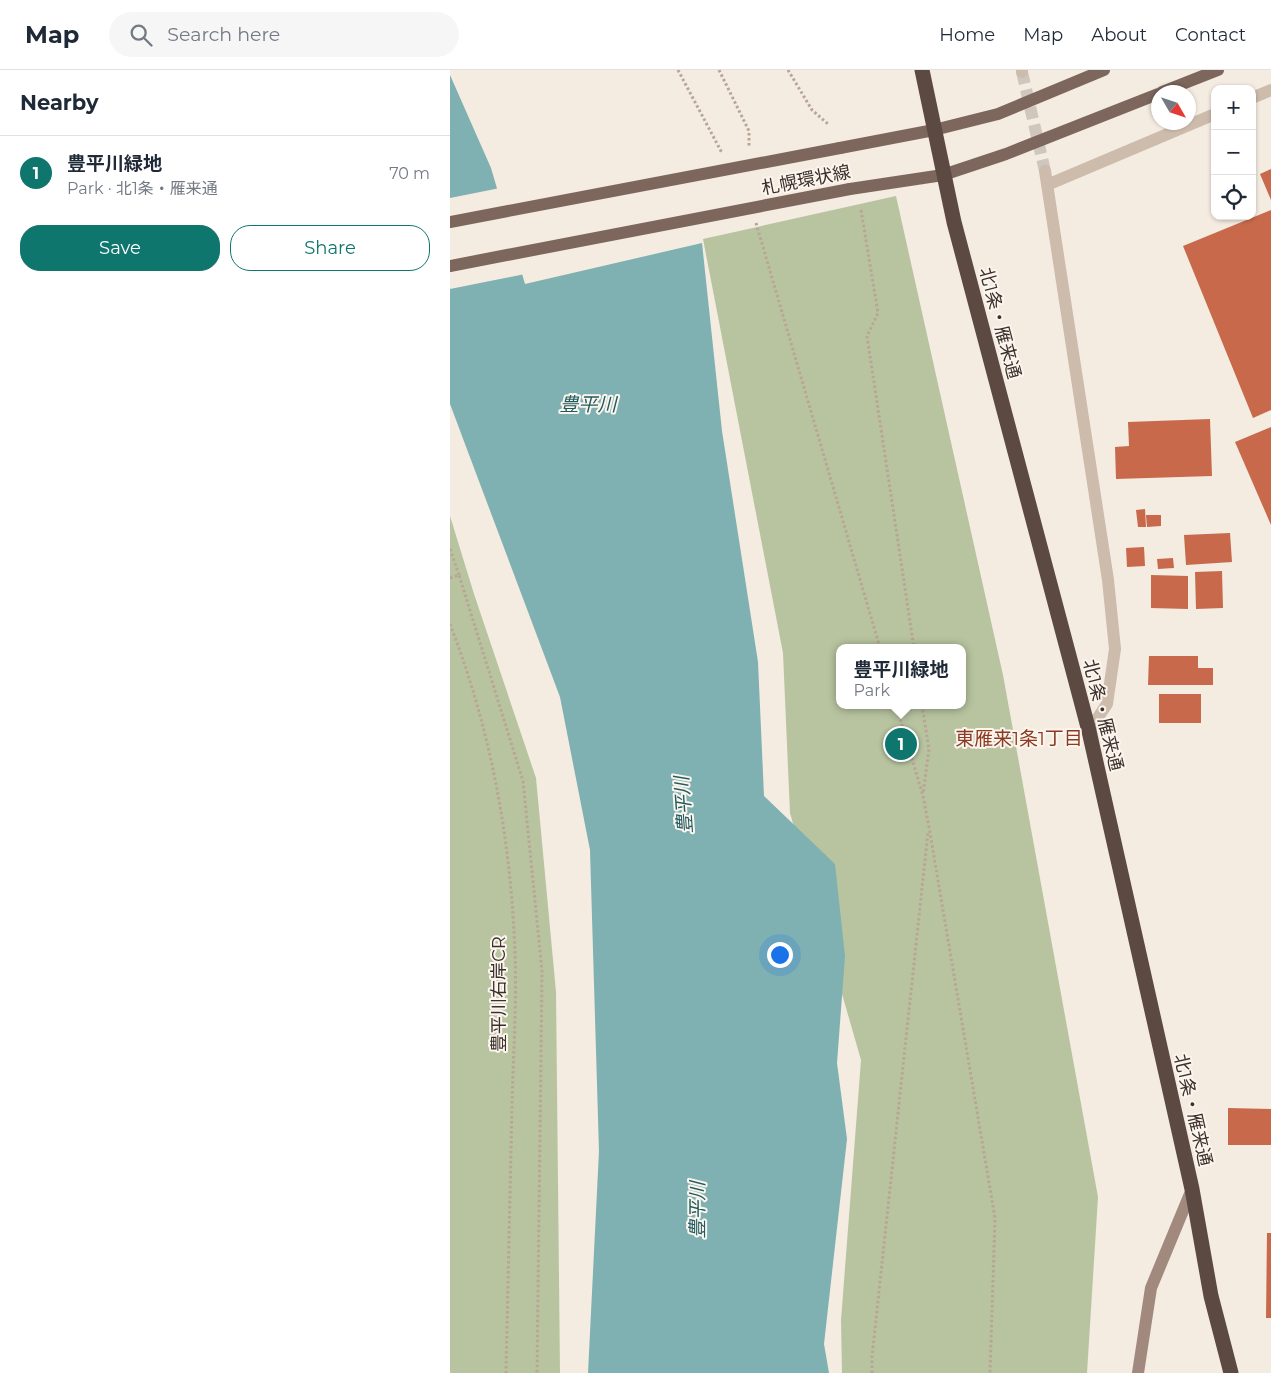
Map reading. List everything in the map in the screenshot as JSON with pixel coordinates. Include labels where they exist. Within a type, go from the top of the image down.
[{"type":"highway","name":"北1条・雁来通","points":[[922,70],[943,175],[1089,732],[1192,1189],[1211,1296],[1231,1373]]},
{"type":"main road","name":"札幌環状線","points":[[450,222],[934,130],[998,114],[1104,70]]},
{"type":"main road","points":[[1180,85],[1218,70]]},
{"type":"main road","name":"札幌環状線","points":[[450,266],[850,189],[943,175],[1015,150],[1151,97]]},
{"type":"street","points":[[1256,96],[1271,90]]},
{"type":"street","points":[[1047,185],[1211,116]]},
{"type":"street","points":[[1044,171],[1108,580],[1115,649],[1107,704],[1089,732]]},
{"type":"street","points":[[1138,1373],[1151,1288],[1192,1189]]},
{"type":"path","points":[[678,70],[724,157]]},
{"type":"path","points":[[719,70],[749,132],[749,151]]},
{"type":"path","points":[[788,70],[812,110],[828,124]]},
{"type":"path","points":[[861,210],[878,313],[867,336],[913,644]]},
{"type":"path","points":[[755,219],[879,644]]},
{"type":"path","points":[[450,549],[523,781],[542,971],[537,1373]]},
{"type":"path","points":[[450,578],[459,574]]},
{"type":"path","name":"豊平川右岸CR","points":[[450,624],[463,658],[486,739],[500,800],[511,878],[515,956],[506,1373]]},
{"type":"path","points":[[897,709],[923,796],[929,827],[995,1218],[990,1373]]},
{"type":"path","points":[[923,709],[929,749],[923,796]]},
{"type":"path","points":[[872,1373],[872,1357],[894,1144],[929,827]]},
{"type":"green space","points":[[896,196],[1003,675],[1098,1197],[1087,1373],[842,1373],[841,1320],[861,1060],[790,813],[783,653],[703,239]]},
{"type":"green space","points":[[450,516],[474,594],[536,778],[556,992],[560,1373],[450,1373]]},
{"type":"water","name":"豊平川","points":[[450,75],[491,168],[525,284],[702,243],[722,431],[758,662],[764,796],[835,864],[845,956],[837,1063],[847,1139],[824,1344],[829,1373],[588,1373],[599,1151],[590,850],[560,697],[450,404]]},
{"type":"pier","points":[[500,188],[525,274],[450,289],[450,198]]},
{"type":"building","points":[[1271,169],[1271,200],[1260,174]]},
{"type":"building","points":[[1271,210],[1271,410],[1253,418],[1183,246],[1247,220],[1256,220],[1256,216]]},
{"type":"building","points":[[1210,419],[1212,476],[1116,479],[1115,447],[1129,446],[1128,422]]},
{"type":"building","points":[[1271,427],[1271,525],[1235,442]]},
{"type":"building","points":[[1145,509],[1146,527],[1138,527],[1136,510]]},
{"type":"building","points":[[1146,515],[1161,515],[1161,526],[1147,527]]},
{"type":"building","points":[[1230,533],[1232,562],[1186,565],[1184,535]]},
{"type":"building","points":[[1144,547],[1145,566],[1127,567],[1126,548]]},
{"type":"building","points":[[1173,558],[1174,568],[1158,569],[1157,559]]},
{"type":"building","points":[[1222,571],[1223,608],[1196,609],[1195,572]]},
{"type":"building","points":[[1151,575],[1188,576],[1188,609],[1151,608]]},
{"type":"building","points":[[1149,656],[1198,656],[1198,668],[1213,668],[1213,685],[1148,685]]},
{"type":"building","points":[[1159,694],[1201,694],[1201,723],[1159,723]]},
{"type":"building","points":[[1228,1108],[1271,1109],[1271,1145],[1228,1145]]},
{"type":"building","points":[[1267,1233],[1271,1233],[1271,1318],[1266,1318]]},
{"type":"tunnel","points":[[1022,72],[1045,171]]},
{"type":"place","name":"豊平川緑地","points":[[901,744]]},
{"type":"district","name":"東雁来1条1丁目","points":[[1019,738]]}]
